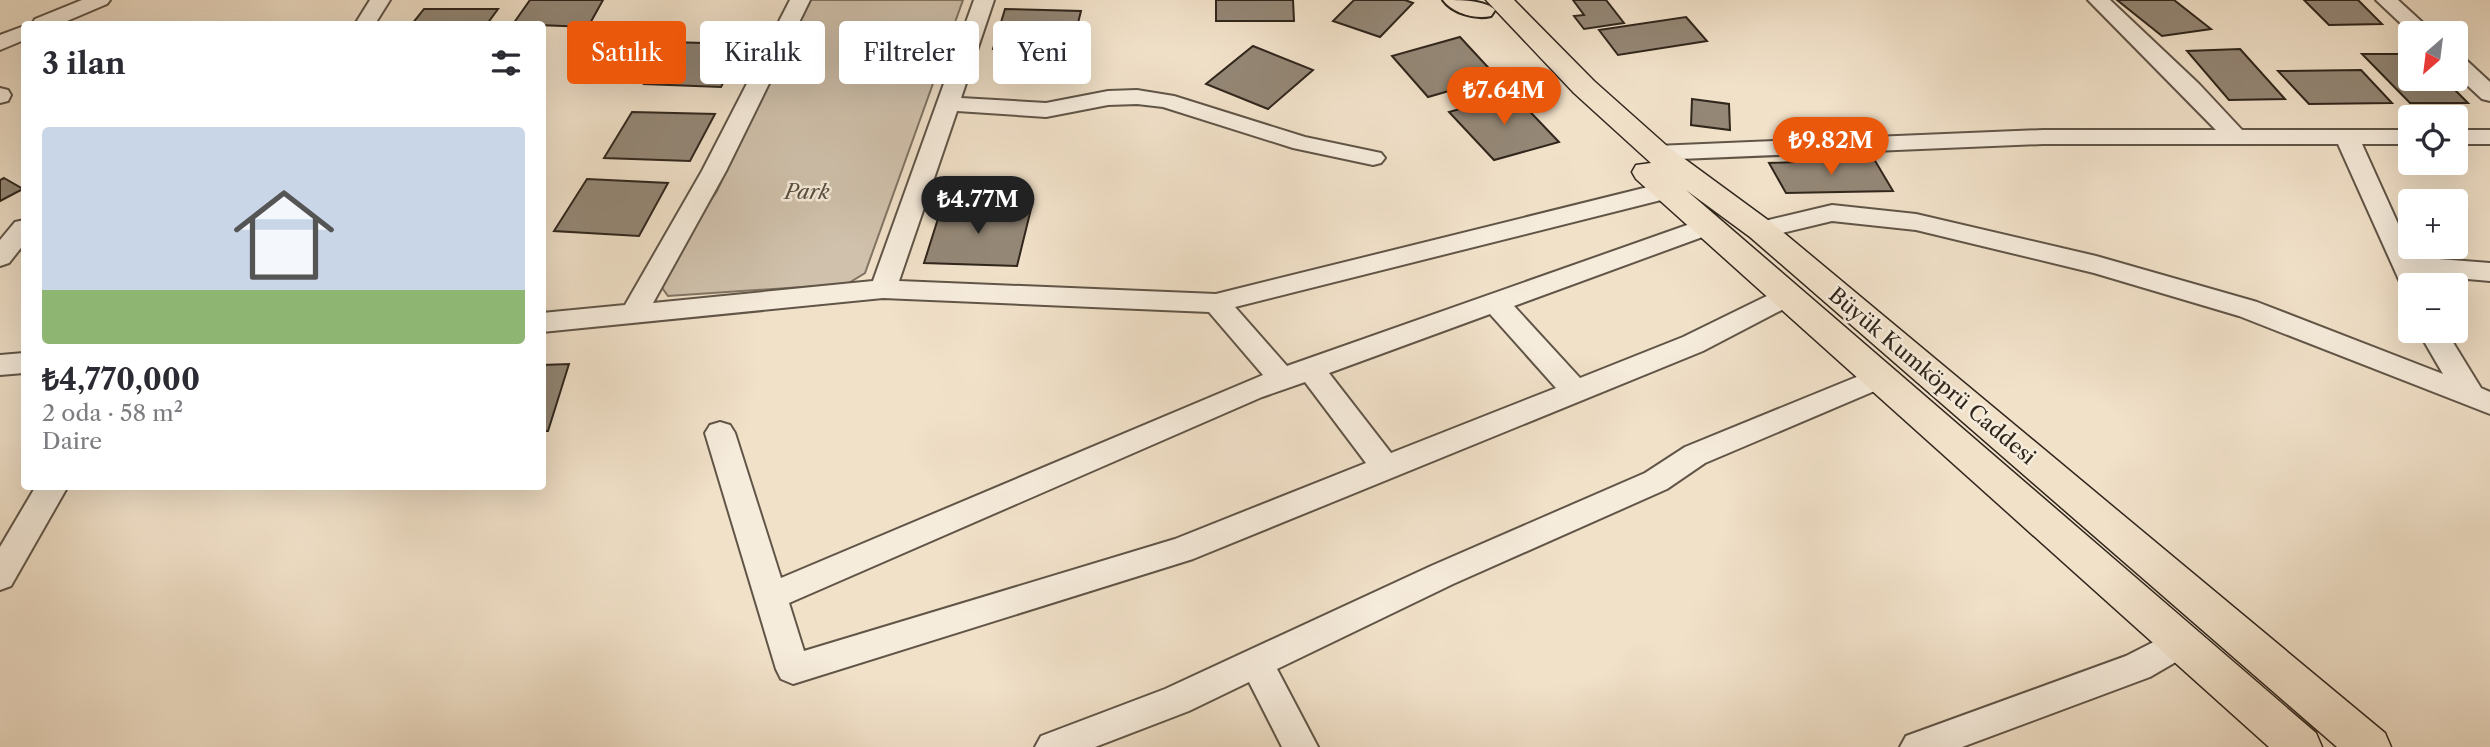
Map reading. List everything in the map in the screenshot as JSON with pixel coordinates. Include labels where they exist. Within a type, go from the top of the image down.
[{"type":"main road","name":"Büyük Kumköprü Caddesi","points":[[1486,2],[1656,153],[1761,230],[2369,747]]},
{"type":"main road","name":"Büyük Kumköprü Caddesi","points":[[1486,2],[1624,152],[2300,747]]},
{"type":"street","points":[[50,21],[100,0]]},
{"type":"street","points":[[367,21],[380,0]]},
{"type":"street","points":[[633,315],[714,171],[800,0]]},
{"type":"street","points":[[883,289],[984,0]]},
{"type":"street","points":[[2098,0],[2191,89],[2236,137]]},
{"type":"street","points":[[2386,0],[2410,21]]},
{"type":"street","points":[[0,43],[21,34]]},
{"type":"street","points":[[2468,74],[2490,94]]},
{"type":"street","points":[[948,104],[1046,110],[1108,98],[1136,97],[1166,101],[1301,143],[1373,158]]},
{"type":"street","points":[[1656,153],[2043,137],[2398,137]]},
{"type":"street","points":[[2468,137],[2490,137]]},
{"type":"street","points":[[2347,138],[2408,273]]},
{"type":"street","points":[[546,323],[883,289],[1216,303],[1668,190]]},
{"type":"street","points":[[1761,230],[1832,213],[1916,222],[2096,265],[2248,309],[2481,400]]},
{"type":"street","points":[[770,597],[1282,379],[1707,226]]},
{"type":"street","points":[[0,257],[21,232]]},
{"type":"street","points":[[2463,273],[2490,272]]},
{"type":"street","points":[[720,433],[793,669],[1182,550],[1693,344],[1788,296]]},
{"type":"street","points":[[1495,302],[1575,391]]},
{"type":"street","points":[[1216,303],[1282,379]]},
{"type":"street","points":[[2441,343],[2481,400]]},
{"type":"street","points":[[0,365],[21,363]]},
{"type":"street","points":[[1310,369],[1385,467]]},
{"type":"street","points":[[1053,747],[1177,700],[1442,575],[1656,481],[1695,455],[1881,377]]},
{"type":"street","points":[[0,577],[51,490]]},
{"type":"street","points":[[1918,747],[2138,667],[2180,642]]},
{"type":"street","points":[[1256,662],[1300,747]]},
{"type":"green space","name":"Park","points":[[803,0],[963,0],[955,21],[839,21],[839,84],[933,84],[865,273],[847,284],[668,296],[657,281],[717,191],[765,84],[825,84],[825,21],[794,21]]},
{"type":"building","points":[[530,0],[603,0],[591,21],[567,21],[567,26],[546,25],[546,21],[515,21]]},
{"type":"building","points":[[1216,0],[1293,0],[1294,21],[1216,21]]},
{"type":"building","points":[[1354,0],[1405,0],[1413,3],[1380,37],[1333,21]]},
{"type":"building","points":[[1573,0],[1606,0],[1624,23],[1584,29],[1574,16],[1584,15]]},
{"type":"building","points":[[2117,0],[2174,0],[2211,29],[2162,36]]},
{"type":"building","points":[[2304,0],[2358,0],[2382,24],[2329,25]]},
{"type":"building","points":[[424,9],[498,9],[489,21],[414,21]]},
{"type":"building","points":[[1005,9],[1081,11],[1078,21],[1001,21]]},
{"type":"building","points":[[1686,17],[1707,41],[1618,55],[1599,30]]},
{"type":"building","points":[[1460,37],[1497,77],[1428,97],[1392,56]]},
{"type":"building","points":[[686,43],[700,43],[700,84],[723,84],[721,87],[644,84],[686,84]]},
{"type":"building","points":[[1253,46],[1313,70],[1268,109],[1206,84]]},
{"type":"building","points":[[2240,49],[2285,99],[2229,100],[2187,51]]},
{"type":"building","points":[[2362,54],[2398,54],[2398,91]]},
{"type":"building","points":[[2361,70],[2392,103],[2309,104],[2278,71]]},
{"type":"building","points":[[2398,91],[2456,91],[2468,103],[2410,103]]},
{"type":"building","points":[[1513,94],[1559,142],[1494,160],[1449,112]]},
{"type":"building","points":[[1692,99],[1729,104],[1730,130],[1691,125]]},
{"type":"building","points":[[632,112],[715,114],[690,161],[604,158]]},
{"type":"building","points":[[1874,159],[1893,191],[1786,193],[1769,163]]},
{"type":"building","points":[[4,178],[21,190],[0,201],[0,180]]},
{"type":"building","points":[[587,179],[668,183],[639,236],[554,231]]},
{"type":"building","points":[[942,206],[1031,209],[1017,266],[924,263]]},
{"type":"building","points":[[569,364],[548,431],[546,431],[546,365]]}]
